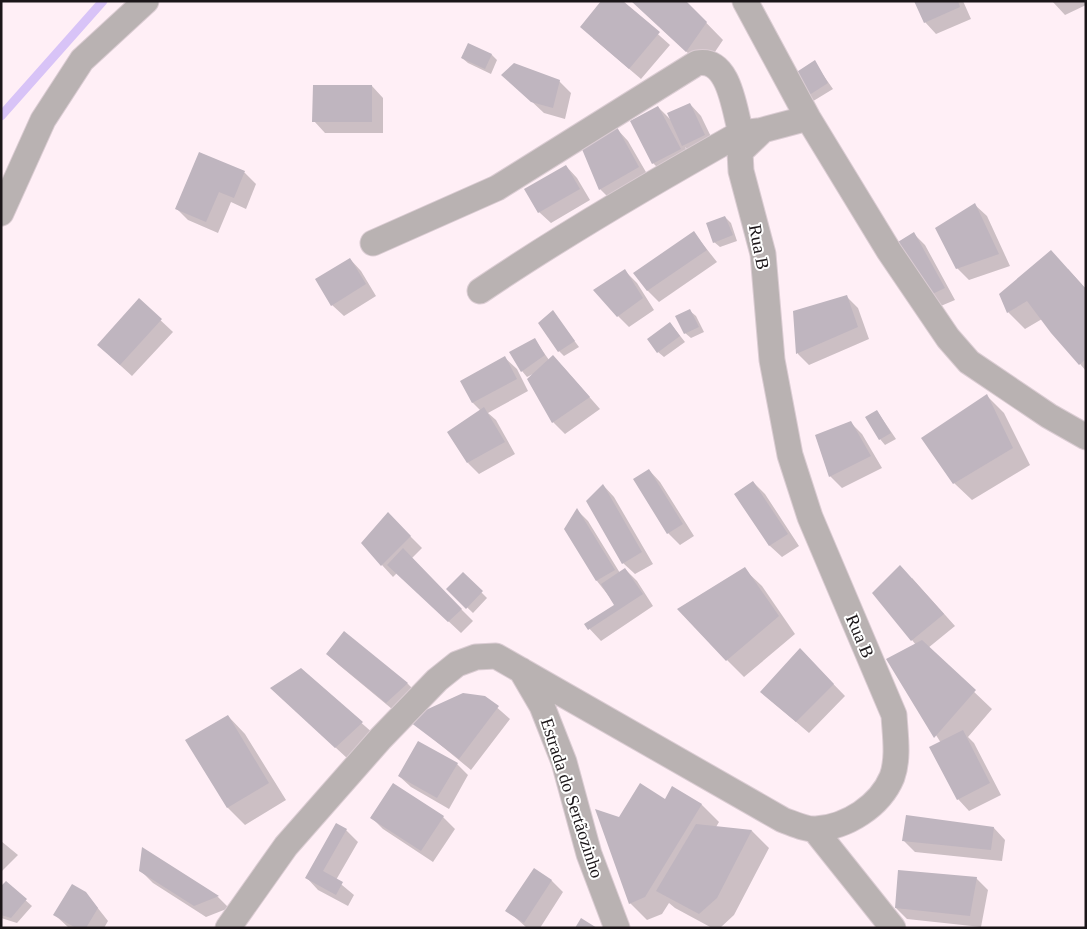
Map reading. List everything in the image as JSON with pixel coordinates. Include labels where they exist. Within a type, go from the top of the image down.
[{"type":"street","points":[[1,212],[43,120],[82,60],[146,1]]},
{"type":"street","points":[[745,1],[808,118],[889,251],[948,338],[968,362],[1049,416],[1086,437]]},
{"type":"street","points":[[373,243],[497,188],[697,63],[708,61],[716,65],[724,76],[752,132],[599,214],[480,291]]},
{"type":"street","name":"Rua B","points":[[228,928],[286,846],[381,738],[437,680],[457,664],[476,657],[496,656],[783,820],[814,829],[841,824],[860,814],[881,796],[893,776],[896,750],[894,715],[810,517],[790,455],[772,360],[763,254],[741,171],[740,152],[752,132],[808,118]]},
{"type":"street","name":"Estrada do Sertãozinho","points":[[521,670],[542,706],[564,762],[589,854],[617,928]]},
{"type":"street","points":[[814,829],[893,928]]},
{"type":"building","points":[[601,1],[623,1],[660,32],[629,69],[580,27]]},
{"type":"building","points":[[631,1],[686,1],[707,22],[686,52]]},
{"type":"building","points":[[914,1],[958,1],[960,7],[924,23]]},
{"type":"building","points":[[468,43],[492,54],[485,69],[461,58]]},
{"type":"building","points":[[815,60],[828,83],[803,99],[789,77]]},
{"type":"building","points":[[514,63],[560,80],[553,108],[531,102],[501,75]]},
{"type":"building","points":[[313,85],[372,85],[372,122],[312,122]]},
{"type":"building","points":[[690,103],[705,135],[682,146],[667,113]]},
{"type":"building","points":[[658,106],[681,149],[652,164],[630,121]]},
{"type":"building","points":[[617,127],[639,167],[599,190],[579,142]]},
{"type":"building","points":[[199,152],[245,171],[234,198],[219,192],[206,222],[175,209]]},
{"type":"building","points":[[566,165],[580,189],[538,213],[524,189]]},
{"type":"building","points":[[975,203],[999,254],[956,269],[935,228]]},
{"type":"building","points":[[725,216],[733,235],[713,243],[706,223]]},
{"type":"building","points":[[694,231],[707,250],[647,291],[633,273]]},
{"type":"building","points":[[914,232],[945,288],[924,298],[893,245]]},
{"type":"building","points":[[1051,250],[1086,289],[1086,359],[1079,365],[1051,333],[1027,301],[1007,313],[999,294]]},
{"type":"building","points":[[350,258],[366,284],[331,306],[315,279]]},
{"type":"building","points":[[625,269],[643,298],[617,317],[593,290]]},
{"type":"building","points":[[847,295],[858,327],[796,354],[793,311]]},
{"type":"building","points":[[139,298],[162,319],[120,365],[97,345]]},
{"type":"building","points":[[690,309],[699,327],[684,334],[675,316]]},
{"type":"building","points":[[553,310],[575,341],[558,352],[538,323]]},
{"type":"building","points":[[670,322],[680,336],[657,353],[647,339]]},
{"type":"building","points":[[535,338],[545,355],[521,372],[509,352]]},
{"type":"building","points":[[553,355],[590,397],[552,423],[527,379]]},
{"type":"building","points":[[505,356],[517,379],[472,403],[460,381]]},
{"type":"building","points":[[987,394],[1013,448],[953,484],[921,438]]},
{"type":"building","points":[[484,407],[505,442],[467,463],[447,432]]},
{"type":"building","points":[[877,410],[891,433],[879,440],[865,417]]},
{"type":"building","points":[[851,421],[871,456],[829,477],[815,435]]},
{"type":"building","points":[[649,469],[683,524],[667,534],[633,479]]},
{"type":"building","points":[[753,481],[788,534],[769,546],[734,494]]},
{"type":"building","points":[[603,484],[642,552],[622,564],[586,501]]},
{"type":"building","points":[[577,508],[615,570],[596,581],[564,529]]},
{"type":"building","points":[[388,512],[411,536],[381,566],[361,543]]},
{"type":"building","points":[[403,548],[462,609],[448,622],[387,565]]},
{"type":"building","points":[[900,565],[944,614],[911,641],[872,593]]},
{"type":"building","points":[[745,567],[779,616],[726,661],[677,609]]},
{"type":"building","points":[[625,568],[643,594],[588,630],[584,624],[614,605],[601,584]]},
{"type":"building","points":[[463,572],[483,591],[466,609],[446,589]]},
{"type":"building","points":[[344,631],[408,683],[386,703],[326,654]]},
{"type":"building","points":[[922,640],[976,690],[934,738],[886,659]]},
{"type":"building","points":[[800,648],[834,684],[796,722],[760,692]]},
{"type":"building","points":[[301,668],[363,722],[335,748],[270,688]]},
{"type":"building","points":[[463,693],[485,696],[499,706],[459,759],[406,719]]},
{"type":"building","points":[[228,715],[269,783],[227,808],[185,740]]},
{"type":"building","points":[[963,730],[990,783],[957,800],[929,747]]},
{"type":"building","points":[[418,741],[458,763],[437,798],[398,776]]},
{"type":"building","points":[[393,783],[444,816],[421,851],[370,818]]},
{"type":"building","points":[[640,783],[665,799],[672,786],[702,804],[645,897],[629,904],[595,809],[619,817]]},
{"type":"building","points":[[906,815],[994,827],[991,850],[902,841]]},
{"type":"building","points":[[336,823],[347,829],[323,871],[343,882],[336,895],[305,878]]},
{"type":"building","points":[[696,824],[752,830],[717,898],[699,914],[656,891]]},
{"type":"building","points":[[142,847],[219,896],[194,906],[139,871]]},
{"type":"building","points":[[534,868],[552,880],[524,923],[505,911]]},
{"type":"building","points":[[898,870],[977,877],[970,916],[895,908]]},
{"type":"building","points":[[6,881],[27,899],[11,918],[1,915],[1,886]]},
{"type":"building","points":[[72,884],[86,892],[98,908],[86,928],[76,928],[53,915]]},
{"type":"building","points":[[581,918],[597,928],[575,928]]},
{"type":"waterway","points":[[1,116],[103,1]]}]
